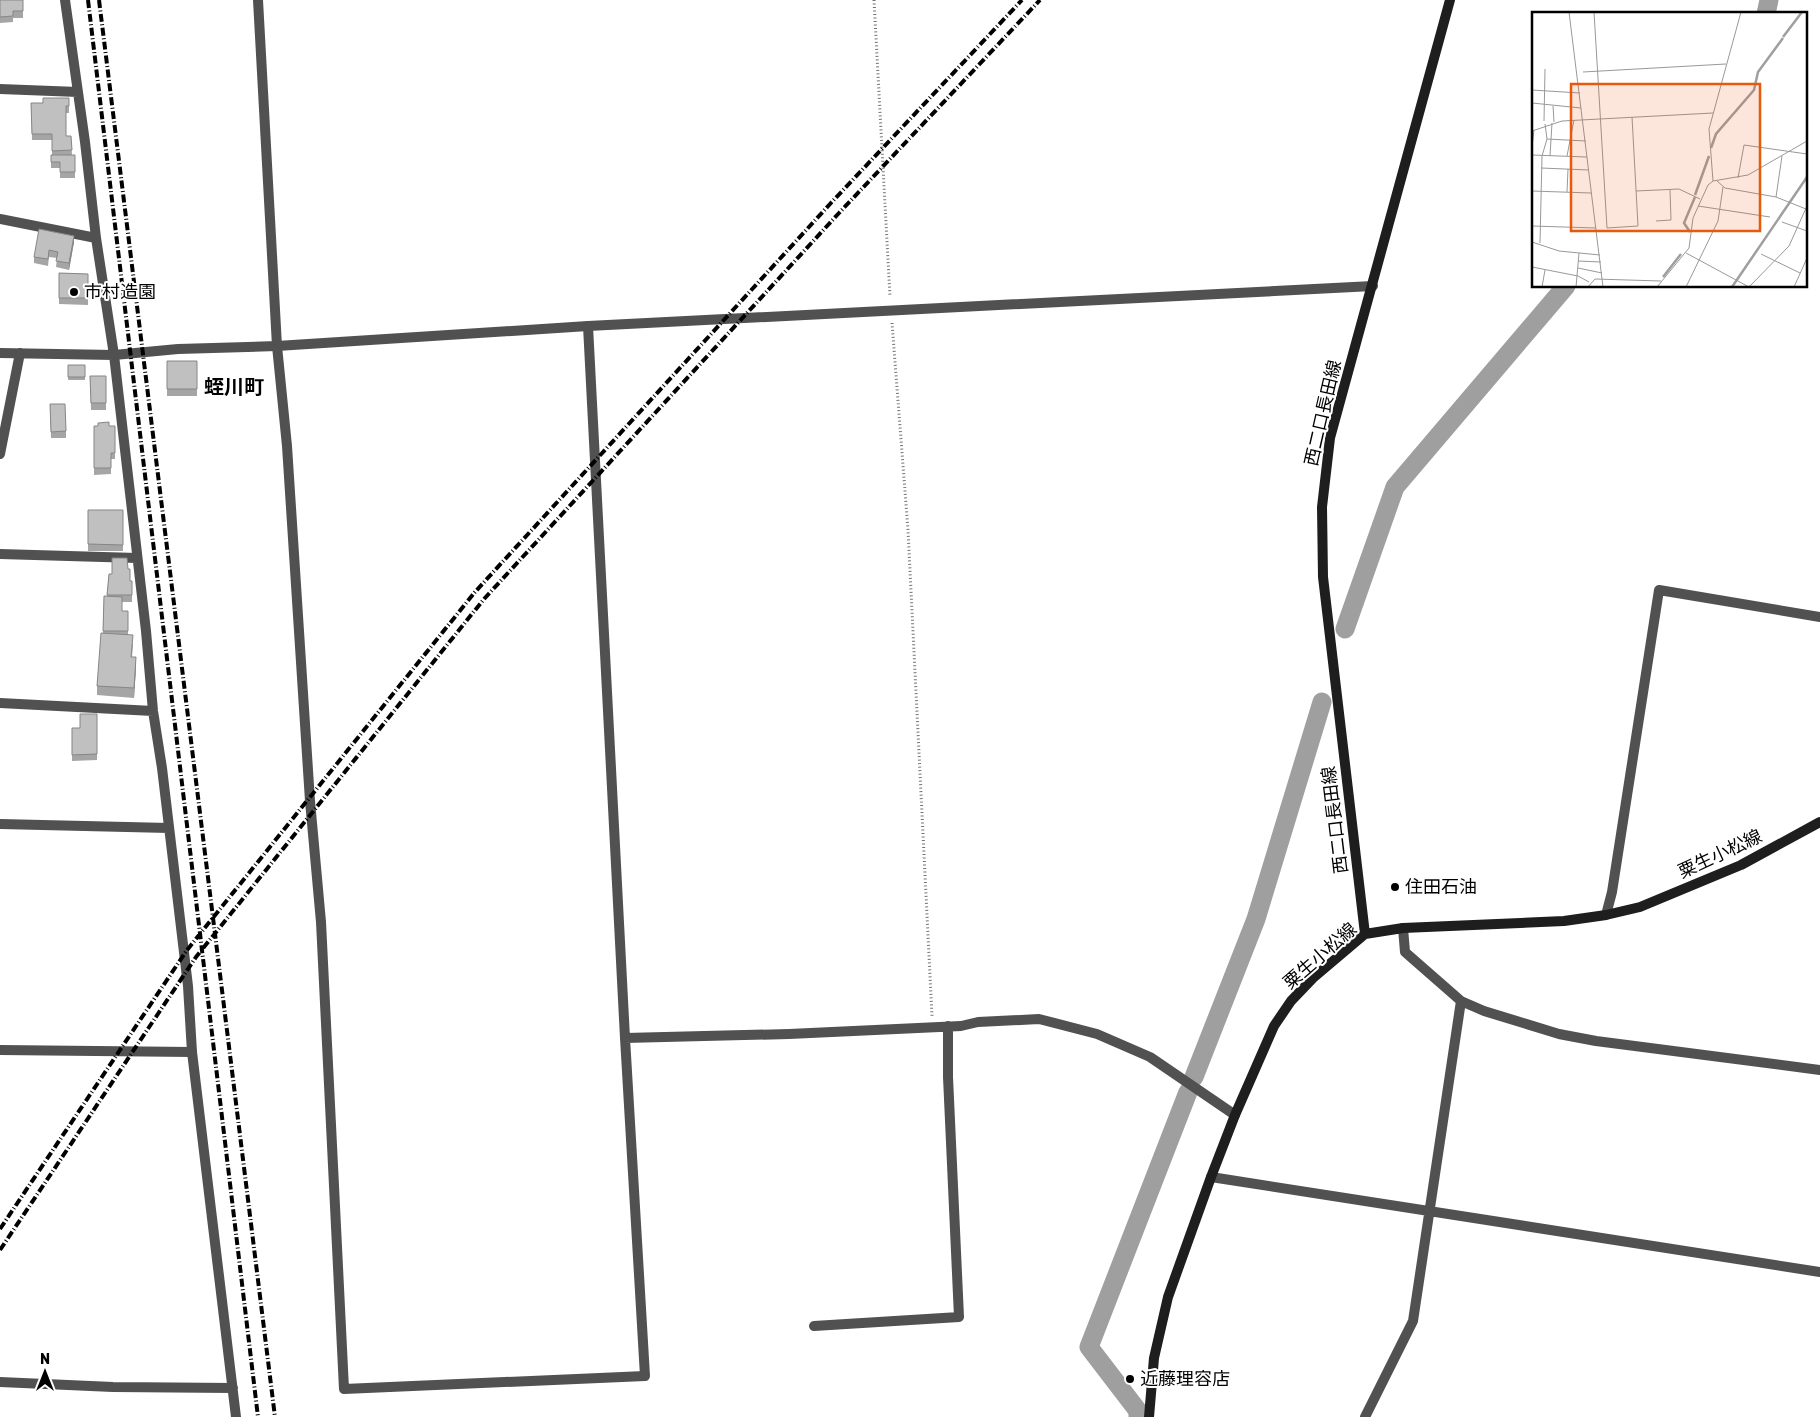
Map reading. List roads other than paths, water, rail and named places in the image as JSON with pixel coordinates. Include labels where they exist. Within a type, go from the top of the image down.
[{"type":"main road","name":"西二口長田線","points":[[1365,934],[1323,577],[1322,507],[1330,438],[1450,0]]},
{"type":"main road","name":"粟生小松線","points":[[1149,1417],[1154,1358],[1168,1296],[1211,1177],[1235,1115],[1274,1026],[1291,1001],[1313,978],[1365,934],[1403,928],[1564,921],[1606,915],[1640,907],[1705,881],[1741,864],[1820,822]]},
{"type":"street","points":[[65,0],[96,238],[114,355],[153,711],[189,996],[192,1052],[236,1417]]},
{"type":"street","points":[[258,0],[277,346],[287,446],[310,801],[321,922],[344,1389],[645,1376],[625,1038],[588,326]]},
{"type":"street","points":[[0,89],[78,92]]},
{"type":"street","points":[[0,219],[96,238]]},
{"type":"street","points":[[0,353],[114,355],[178,349],[277,346],[891,309],[1373,286]]},
{"type":"street","points":[[0,454],[20,353]]},
{"type":"street","points":[[0,554],[137,558]]},
{"type":"street","points":[[1606,915],[1612,892],[1659,590],[1820,617]]},
{"type":"street","points":[[0,703],[153,711]]},
{"type":"street","points":[[0,824],[169,828]]},
{"type":"street","points":[[1403,928],[1405,952],[1432,974],[1460,1001],[1484,1011],[1559,1034],[1587,1040],[1820,1070]]},
{"type":"street","points":[[1366,1417],[1413,1321],[1460,1001]]},
{"type":"street","points":[[625,1038],[789,1034],[961,1026],[978,1022],[1039,1019],[1097,1034],[1150,1057],[1235,1115]]},
{"type":"street","points":[[814,1326],[959,1318],[948,1077],[948,1026]]},
{"type":"street","points":[[0,1050],[192,1052]]},
{"type":"street","points":[[1211,1177],[1820,1272]]},
{"type":"street","points":[[0,1382],[113,1387],[233,1388]]},
{"type":"waterway","points":[[1766,12],[1769,0]]},
{"type":"waterway","points":[[1345,629],[1395,487],[1564,288]]},
{"type":"waterway","points":[[1194,1077],[1256,919],[1322,702]]},
{"type":"waterway","points":[[1138,1417],[1138,1411],[1089,1347],[1188,1092]]},
{"type":"railway","points":[[88,0],[258,1417]]},
{"type":"railway","points":[[99,0],[275,1417]]},
{"type":"railway","points":[[0,1229],[187,950],[475,592],[830,204],[1022,0]]},
{"type":"railway","points":[[0,1250],[196,957],[484,599],[839,213],[1040,0]]},
{"type":"place","name":"市村造園","points":[[74,292]]},
{"type":"place","name":"住田石油","points":[[1395,887]]},
{"type":"place","name":"近藤理容店","points":[[1130,1379]]},
{"type":"district","name":"蛭川町","points":[[234,387]]}]
